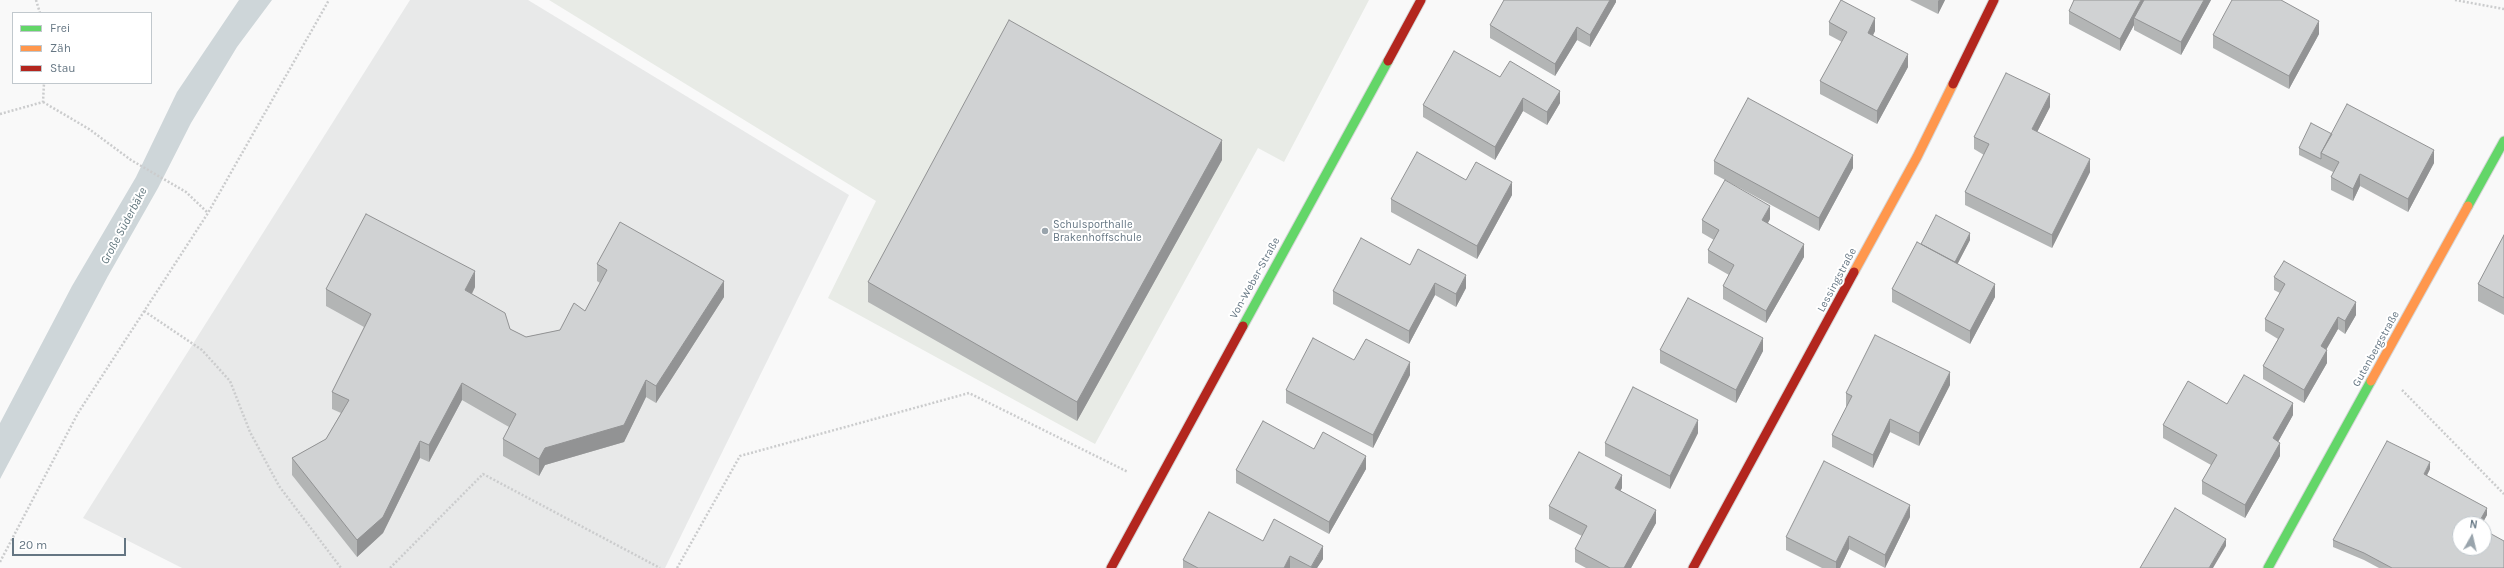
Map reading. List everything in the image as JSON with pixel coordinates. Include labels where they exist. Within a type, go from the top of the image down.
[{"type":"street","name":"Von-Weber-Straße","points":[[1111,568],[1421,0]]},
{"type":"street","name":"Lessingstraße","points":[[1693,568],[1917,158],[1994,0]]},
{"type":"street","name":"Gutenbergstraße","points":[[2268,568],[2504,141]]},
{"type":"path","points":[[36,0],[40,12]]},
{"type":"path","points":[[0,562],[78,413],[208,213],[329,0]]},
{"type":"path","points":[[2454,0],[2504,9]]},
{"type":"path","points":[[43,102],[44,84]]},
{"type":"path","points":[[0,114],[43,102],[89,129],[130,160],[186,192],[208,213]]},
{"type":"path","points":[[144,312],[202,350],[230,381],[250,432],[279,486],[341,568]]},
{"type":"path","points":[[2380,367],[2504,494]]},
{"type":"path","points":[[677,568],[740,456],[969,393],[1156,485]]},
{"type":"path","points":[[390,568],[483,474],[660,568]]},
{"type":"shaded area","points":[[410,0],[528,0],[849,195],[665,568],[182,568],[83,518]]},
{"type":"shaded area","points":[[549,0],[1369,0],[1284,162],[1258,148],[1095,444],[828,298],[876,201]]},
{"type":"water","name":"Große Süderbäke","points":[[239,0],[272,0],[237,47],[191,123],[158,188],[108,276],[0,479],[0,423],[72,286],[136,177],[177,92]]},
{"type":"building","points":[[1504,0],[1610,0],[1590,35],[1577,27],[1555,64],[1490,25]]},
{"type":"building","points":[[1841,0],[1875,18],[1868,33],[1908,54],[1877,111],[1820,81],[1847,32],[1829,22]]},
{"type":"building","points":[[2074,0],[2141,0],[2120,39],[2069,11]]},
{"type":"building","points":[[2144,0],[2204,0],[2181,42],[2134,18]]},
{"type":"building","points":[[2232,0],[2281,0],[2319,21],[2289,76],[2213,35]]},
{"type":"building","name":"Schulsporthalle Brakenhoffschule","points":[[1009,20],[1222,140],[1077,402],[868,282]]},
{"type":"building","points":[[1454,51],[1500,77],[1510,61],[1560,91],[1547,112],[1523,98],[1495,147],[1423,105]]},
{"type":"building","points":[[2006,73],[2050,94],[2032,129],[2090,159],[2052,235],[1965,192],[1989,144],[1974,137]]},
{"type":"building","points":[[1748,98],[1853,155],[1819,218],[1714,161]]},
{"type":"building","points":[[2347,104],[2434,150],[2408,199],[2360,174],[2353,189],[2331,177],[2339,162],[2321,153]]},
{"type":"building","points":[[2311,123],[2332,134],[2321,153],[2321,159],[2299,148]]},
{"type":"building","points":[[1417,152],[1466,180],[1476,162],[1512,182],[1477,246],[1391,199]]},
{"type":"building","points":[[1725,180],[1770,206],[1762,220],[1804,244],[1766,311],[1723,286],[1734,265],[1708,250],[1719,230],[1702,220]]},
{"type":"building","points":[[366,214],[475,271],[465,290],[505,313],[510,329],[526,337],[560,330],[574,303],[585,311],[607,270],[597,264],[620,222],[724,281],[656,386],[646,380],[624,425],[545,448],[539,459],[503,439],[516,414],[462,383],[429,445],[420,441],[383,517],[357,540],[292,458],[326,439],[349,400],[332,392],[371,314],[326,289]]},
{"type":"building","points":[[1936,215],[1970,233],[1955,262],[1921,244]]},
{"type":"building","points":[[2504,235],[2504,298],[2478,284]]},
{"type":"building","points":[[1361,238],[1410,265],[1418,249],[1466,275],[1456,294],[1435,283],[1409,331],[1333,291]]},
{"type":"building","points":[[1917,242],[1995,284],[1970,331],[1892,289]]},
{"type":"building","points":[[2284,261],[2356,302],[2345,321],[2338,317],[2321,346],[2327,350],[2304,390],[2263,366],[2284,329],[2265,319],[2285,284],[2274,277]]},
{"type":"building","points":[[1688,298],[1763,338],[1736,390],[1660,350]]},
{"type":"building","points":[[1875,335],[1950,372],[1919,433],[1890,419],[1873,455],[1832,435],[1852,396],[1846,393]]},
{"type":"building","points":[[1313,338],[1354,360],[1366,339],[1410,362],[1373,435],[1286,390]]},
{"type":"building","points":[[2244,375],[2293,403],[2273,438],[2280,443],[2245,505],[2202,481],[2217,455],[2163,425],[2188,381],[2227,404]]},
{"type":"building","points":[[1633,387],[1698,420],[1670,476],[1605,443]]},
{"type":"building","points":[[1263,421],[1314,449],[1323,432],[1366,456],[1329,522],[1236,470]]},
{"type":"building","points":[[2387,441],[2430,462],[2424,474],[2487,508],[2482,516],[2452,516],[2452,556],[2492,556],[2492,534],[2504,541],[2504,568],[2392,568],[2364,553],[2333,540]]},
{"type":"building","points":[[1579,452],[1622,475],[1615,488],[1656,510],[1624,568],[1610,568],[1575,549],[1587,526],[1549,506]]},
{"type":"building","points":[[1824,461],[1910,505],[1885,555],[1849,536],[1836,562],[1786,537]]},
{"type":"building","points":[[2175,508],[2226,539],[2209,568],[2140,568]]},
{"type":"building","points":[[1209,512],[1263,541],[1274,519],[1323,546],[1311,567],[1290,556],[1284,568],[1198,568],[1183,560]]},
{"type":"traffic: fast","points":[[1243,326],[1388,61]]},
{"type":"traffic: fast","points":[[2468,206],[2504,141]]},
{"type":"traffic: fast","points":[[2268,568],[2371,381]]},
{"type":"traffic: slow","points":[[1854,272],[1917,157],[1953,84]]},
{"type":"traffic: slow","points":[[2371,381],[2468,206]]},
{"type":"traffic: jam","points":[[1388,61],[1421,0]]},
{"type":"traffic: jam","points":[[1953,84],[1994,0]]},
{"type":"traffic: jam","points":[[1693,568],[1854,272]]},
{"type":"traffic: jam","points":[[1111,568],[1243,326]]},
{"type":"place","name":"Schulsporthalle Brakenhoffschule","points":[[1045,231]]}]
